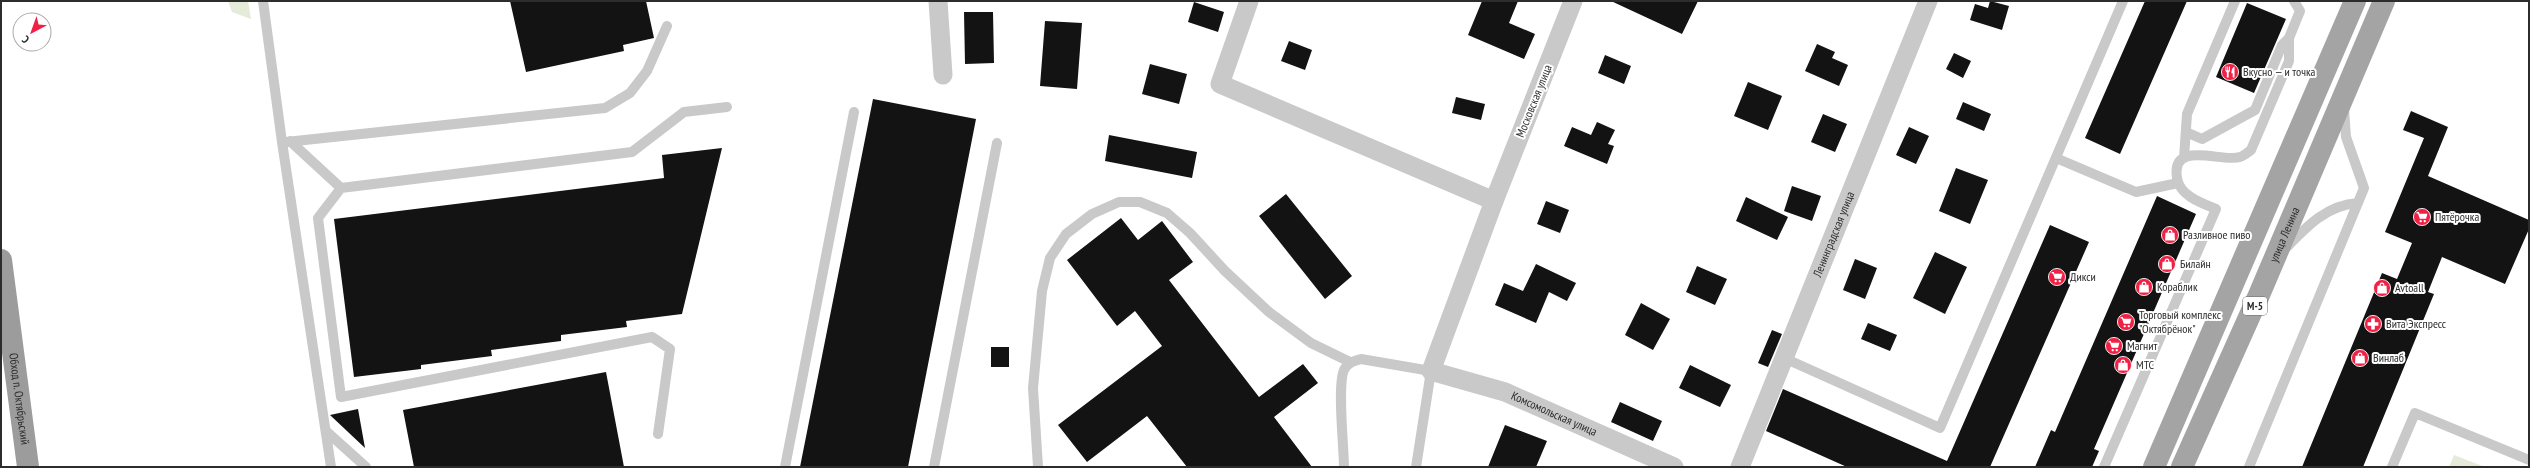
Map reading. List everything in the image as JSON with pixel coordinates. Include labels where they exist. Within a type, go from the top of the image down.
[{"type":"highway","name":"Обход п. Октябрьский","points":[[1,260],[28,467]]},
{"type":"main road","name":"М-5","points":[[2154,467],[2355,1]]},
{"type":"main road","name":"улица Ленина","points":[[2182,467],[2274,260],[2384,1]]},
{"type":"street","points":[[938,1],[943,75]]},
{"type":"street","points":[[1249,1],[1220,84],[1494,200]]},
{"type":"street","name":"Московская улица","points":[[1431,371],[1494,200],[1573,1]]},
{"type":"street","name":"Ленинградская улица","points":[[1740,467],[1928,1]]},
{"type":"street","name":"Комсомольская улица","points":[[1431,371],[1505,392],[1674,467]]},
{"type":"lane","points":[[263,1],[286,142],[331,467]]},
{"type":"lane","points":[[1784,358],[1940,428],[2123,1]]},
{"type":"lane","points":[[2104,467],[2216,209],[2195,201],[2185,193],[2178,183],[2178,166],[2184,158],[2187,114],[2235,1]]},
{"type":"lane","points":[[2184,158],[2200,154],[2225,158],[2241,157],[2251,150],[2289,61],[2289,38],[2300,11],[2294,1]]},
{"type":"lane","points":[[286,142],[605,108],[630,94],[647,71],[667,26]]},
{"type":"lane","points":[[2186,132],[2202,139],[2255,110],[2282,45],[2289,38]]},
{"type":"lane","points":[[2249,467],[2364,188],[2346,137],[2344,96]]},
{"type":"lane","points":[[658,434],[670,349],[652,337],[341,397],[318,218],[341,188],[632,152],[684,112],[727,107]]},
{"type":"lane","points":[[785,467],[854,112]]},
{"type":"lane","points":[[286,142],[341,188]]},
{"type":"lane","points":[[934,467],[997,143]]},
{"type":"lane","points":[[2056,158],[2136,192],[2178,183]]},
{"type":"lane","points":[[1038,467],[1033,388],[1042,291],[1050,258],[1066,234],[1092,214],[1119,202],[1140,202],[1167,213],[1190,233],[1225,271],[1269,312],[1311,343],[1350,362]]},
{"type":"lane","points":[[2274,260],[2306,226],[2327,211],[2346,204],[2358,203]]},
{"type":"lane","points":[[1344,467],[1343,371],[1350,362],[1361,359],[1431,371],[1416,467]]},
{"type":"lane","points":[[2392,467],[2415,413],[2529,460]]},
{"type":"lane","points":[[326,431],[366,467]]},
{"type":"green space","points":[[228,1],[248,1],[251,19],[232,12]]},
{"type":"green space","points":[[2454,455],[2485,467],[2449,467]]},
{"type":"building","points":[[510,1],[646,1],[654,38],[623,45],[624,51],[526,72]]},
{"type":"building","points":[[1482,1],[1518,1],[1509,23],[1535,34],[1524,59],[1468,35]]},
{"type":"building","points":[[1611,1],[1698,1],[1682,34]]},
{"type":"building","points":[[1990,1],[2009,6],[2002,30],[1970,20],[1975,4],[1988,8]]},
{"type":"building","points":[[2145,1],[2187,1],[2120,154],[2085,138]]},
{"type":"building","points":[[1194,2],[1224,12],[1218,32],[1188,22]]},
{"type":"building","points":[[2247,3],[2286,19],[2254,93],[2216,77]]},
{"type":"building","points":[[964,12],[993,12],[994,63],[965,64]]},
{"type":"building","points":[[1045,21],[1082,23],[1077,89],[1040,86]]},
{"type":"building","points":[[1289,41],[1312,50],[1305,70],[1281,61]]},
{"type":"building","points":[[1817,44],[1835,52],[1832,58],[1848,65],[1839,86],[1805,71]]},
{"type":"building","points":[[1954,53],[1971,61],[1963,78],[1946,69]]},
{"type":"building","points":[[1605,55],[1631,66],[1624,84],[1598,73]]},
{"type":"building","points":[[1150,64],[1187,74],[1179,104],[1142,94]]},
{"type":"building","points":[[1748,82],[1782,96],[1768,130],[1734,116]]},
{"type":"building","points":[[1456,97],[1485,104],[1481,120],[1452,113]]},
{"type":"building","points":[[873,99],[976,119],[908,467],[800,467]]},
{"type":"building","points":[[1963,102],[1991,114],[1984,131],[1956,119]]},
{"type":"building","points":[[2411,111],[2448,127],[2428,176],[2529,220],[2529,229],[2505,284],[2442,257],[2428,292],[2434,294],[2363,467],[2302,467],[2382,273],[2397,279],[2412,243],[2385,232],[2424,138],[2403,130]]},
{"type":"building","points":[[1823,114],[1847,124],[1835,152],[1811,142]]},
{"type":"building","points":[[1597,122],[1615,130],[1608,144],[1614,146],[1607,164],[1564,146],[1572,127],[1591,135]]},
{"type":"building","points":[[1909,127],[1929,136],[1916,164],[1896,155]]},
{"type":"building","points":[[1109,135],[1197,152],[1192,178],[1105,161]]},
{"type":"building","points":[[722,148],[682,314],[626,321],[627,327],[561,335],[561,341],[491,350],[492,356],[421,365],[421,369],[354,377],[334,219],[664,178],[662,155]]},
{"type":"building","points":[[1956,168],[1988,180],[1970,224],[1939,211]]},
{"type":"building","points":[[1792,186],[1821,196],[1812,221],[1784,211]]},
{"type":"building","points":[[1286,194],[1352,276],[1325,299],[1259,216]]},
{"type":"building","name":"Торговый комплекс \"Октябрёнок\"","points":[[2157,196],[2196,214],[2094,449],[2099,451],[2092,467],[2035,467],[2051,430],[2055,432]]},
{"type":"building","points":[[1746,197],[1788,217],[1777,240],[1736,221]]},
{"type":"building","points":[[1546,201],[1569,210],[1560,233],[1537,224]]},
{"type":"building","points":[[1121,218],[1138,240],[1162,221],[1193,262],[1169,280],[1259,397],[1303,364],[1318,383],[1274,417],[1312,467],[1187,467],[1147,416],[1087,462],[1058,425],[1162,346],[1135,311],[1117,326],[1067,260]]},
{"type":"building","points":[[2050,225],[2089,242],[1990,467],[1847,467],[1766,431],[1783,389],[1947,461]]},
{"type":"building","points":[[1935,252],[1967,267],[1945,314],[1913,298]]},
{"type":"building","points":[[1855,259],[1877,268],[1865,299],[1843,290]]},
{"type":"building","points":[[1536,264],[1576,283],[1567,301],[1549,292],[1536,323],[1495,305],[1504,283],[1523,291]]},
{"type":"building","points":[[1697,266],[1727,279],[1715,305],[1686,292]]},
{"type":"building","points":[[1641,303],[1670,319],[1653,350],[1625,335]]},
{"type":"building","points":[[1868,323],[1897,335],[1890,351],[1861,339]]},
{"type":"building","points":[[1772,330],[1782,334],[1768,367],[1758,363]]},
{"type":"building","points":[[991,347],[1009,347],[1009,367],[991,367]]},
{"type":"building","points":[[1690,365],[1731,385],[1720,407],[1679,388]]},
{"type":"building","points":[[606,372],[624,467],[414,467],[403,410]]},
{"type":"building","points":[[1620,402],[1662,421],[1653,441],[1611,422]]},
{"type":"building","points":[[358,409],[365,448],[330,415]]},
{"type":"building","points":[[1505,425],[1547,441],[1536,467],[1488,467]]},
{"type":"place","name":"Вкусно — и точка","points":[[2230,72]]},
{"type":"place","name":"Пятёрочка","points":[[2422,217]]},
{"type":"place","name":"Разливное пиво","points":[[2170,235]]},
{"type":"place","name":"Билайн","points":[[2167,264]]},
{"type":"place","name":"Дикси","points":[[2057,277]]},
{"type":"place","name":"Кораблик","points":[[2144,287]]},
{"type":"place","name":"Avtoall","points":[[2382,288]]},
{"type":"place","name":"Торговый комплекс \"Октябрёнок\"","points":[[2126,322]]},
{"type":"place","name":"Вита Экспресс","points":[[2373,324]]},
{"type":"place","name":"Магнит","points":[[2114,346]]},
{"type":"place","name":"Винлаб","points":[[2360,358]]},
{"type":"place","name":"МТС","points":[[2123,365]]}]
